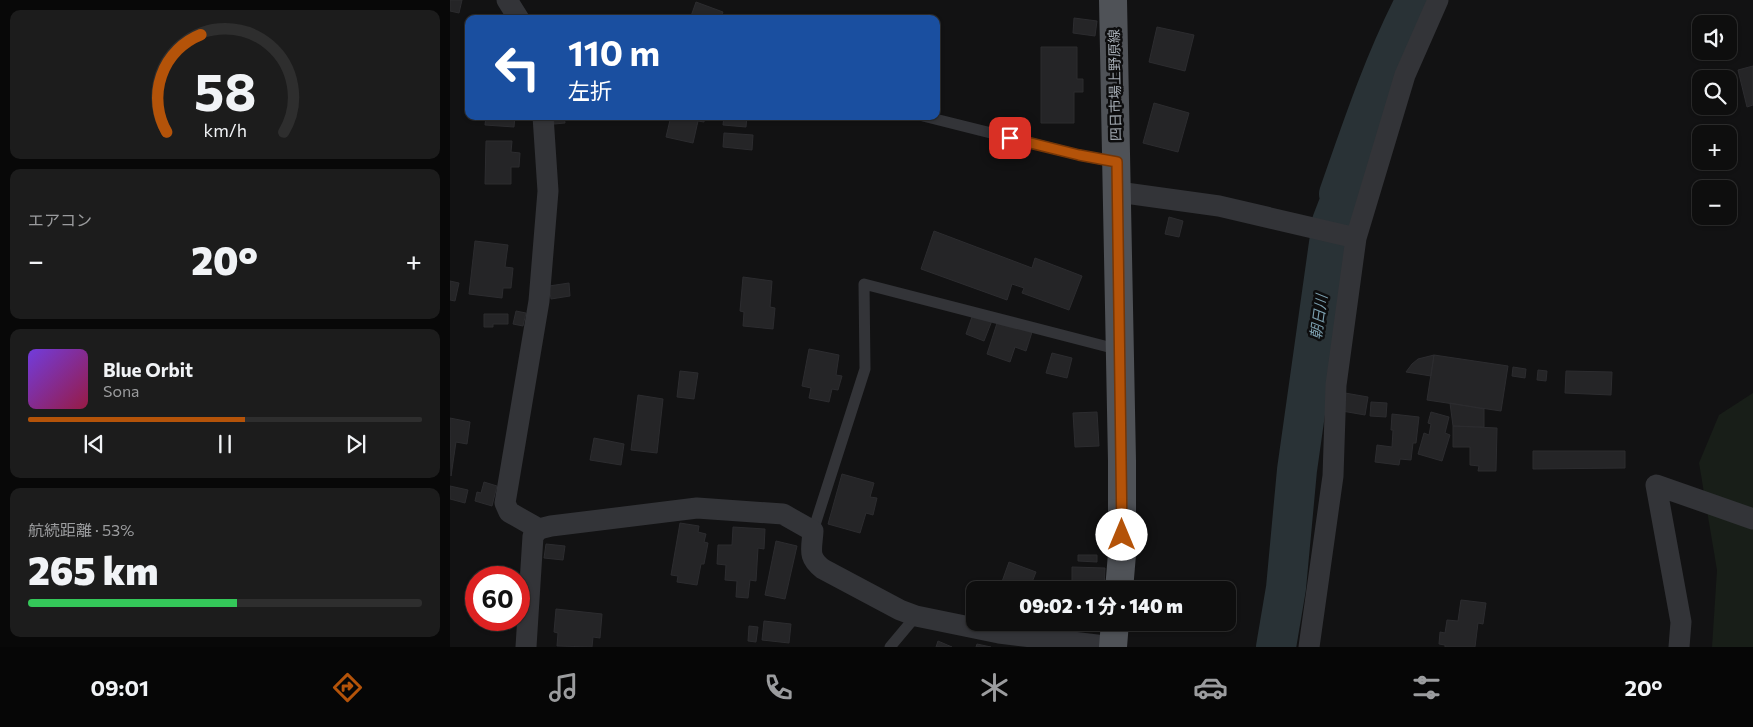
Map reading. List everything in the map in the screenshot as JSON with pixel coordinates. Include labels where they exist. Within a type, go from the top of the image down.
[{"type":"main road","name":"四日市場上野原線","points":[[1113,0],[1120,350],[1122,554],[1120,581]]},
{"type":"main road","points":[[1113,647],[1114,631]]},
{"type":"street","points":[[507,0],[516,15]]},
{"type":"street","points":[[1309,647],[1333,476],[1336,385],[1356,238],[1405,75],[1438,0]]},
{"type":"street","points":[[539,529],[509,512],[505,503],[539,301],[548,191],[543,120]]},
{"type":"street","points":[[1118,192],[1219,206],[1356,238]]},
{"type":"street","points":[[1679,647],[1681,622],[1656,485],[1753,519]]},
{"type":"street","points":[[526,647],[533,536],[539,529],[697,508],[783,514],[813,531],[811,556],[815,563],[900,610],[916,616],[998,633],[1113,647]]},
{"type":"lane","points":[[939,120],[1079,155],[1117,162]]},
{"type":"lane","points":[[813,531],[864,369],[864,284],[1120,350]]},
{"type":"lane","points":[[890,647],[916,616]]},
{"type":"shaded area","points":[[1753,393],[1753,647],[1712,647],[1717,570],[1699,463],[1719,415]]},
{"type":"building","points":[[450,0],[462,0],[459,13],[450,11]]},
{"type":"building","points":[[696,2],[723,12],[722,15],[691,15]]},
{"type":"building","points":[[1074,18],[1097,21],[1095,36],[1073,33]]},
{"type":"building","points":[[1157,27],[1194,35],[1185,71],[1149,62]]},
{"type":"building","points":[[1041,47],[1077,47],[1077,79],[1083,79],[1083,92],[1074,92],[1074,123],[1041,123]]},
{"type":"building","points":[[1753,66],[1753,105],[1747,107],[1738,70]]},
{"type":"building","points":[[1154,103],[1189,113],[1178,152],[1143,143]]},
{"type":"building","points":[[486,120],[515,120],[514,127],[485,125]]},
{"type":"building","points":[[554,120],[565,120],[565,123],[554,124]]},
{"type":"building","points":[[670,120],[704,120],[704,122],[698,121],[693,143],[666,137]]},
{"type":"building","points":[[724,120],[747,120],[746,127],[723,125]]},
{"type":"building","points":[[724,133],[753,135],[752,150],[723,147]]},
{"type":"building","points":[[486,141],[512,141],[511,152],[520,153],[519,167],[511,167],[511,184],[485,184]]},
{"type":"building","points":[[1169,217],[1183,221],[1179,237],[1165,234]]},
{"type":"building","points":[[934,231],[1032,268],[1035,258],[1082,276],[1069,310],[1022,293],[1024,288],[1012,284],[1007,300],[921,269]]},
{"type":"building","points":[[475,241],[508,245],[505,267],[513,268],[511,288],[503,288],[502,298],[469,294]]},
{"type":"building","points":[[743,277],[772,281],[770,307],[775,308],[773,329],[743,326],[744,312],[740,311]]},
{"type":"building","points":[[450,281],[459,283],[455,301],[450,300]]},
{"type":"building","points":[[569,283],[570,296],[551,299],[549,286]]},
{"type":"building","points":[[516,311],[526,313],[523,326],[513,324]]},
{"type":"building","points":[[974,311],[993,318],[984,341],[966,334]]},
{"type":"building","points":[[484,314],[508,314],[508,324],[493,324],[493,327],[484,327]]},
{"type":"building","points":[[999,317],[1033,329],[1026,351],[1015,347],[1010,362],[987,354]]},
{"type":"building","points":[[809,349],[839,355],[836,375],[842,376],[838,390],[832,389],[829,402],[809,398],[811,388],[802,386]]},
{"type":"building","points":[[1052,353],[1072,358],[1067,378],[1046,373]]},
{"type":"building","points":[[1434,355],[1508,366],[1501,411],[1427,400]]},
{"type":"building","points":[[1434,355],[1431,376],[1406,372],[1418,359]]},
{"type":"building","points":[[1513,367],[1526,369],[1525,378],[1512,376]]},
{"type":"building","points":[[1538,370],[1547,371],[1546,381],[1537,380]]},
{"type":"building","points":[[680,371],[698,373],[694,399],[677,397]]},
{"type":"building","points":[[1566,371],[1612,372],[1611,395],[1565,393]]},
{"type":"building","points":[[1345,393],[1368,397],[1365,415],[1342,411]]},
{"type":"building","points":[[638,395],[663,399],[657,453],[631,450]]},
{"type":"building","points":[[1371,402],[1387,403],[1386,417],[1370,416]]},
{"type":"building","points":[[1450,403],[1484,409],[1484,427],[1453,426]]},
{"type":"building","points":[[1097,412],[1099,446],[1075,447],[1073,413]]},
{"type":"building","points":[[1431,412],[1449,417],[1445,433],[1450,435],[1442,461],[1418,454],[1424,433],[1429,435],[1431,424],[1428,423]]},
{"type":"building","points":[[1392,414],[1419,417],[1416,443],[1413,443],[1411,460],[1400,459],[1399,465],[1375,462],[1377,445],[1392,447]]},
{"type":"building","points":[[450,418],[470,422],[467,444],[456,442],[451,476]]},
{"type":"building","points":[[1453,426],[1497,428],[1496,471],[1478,471],[1479,466],[1470,465],[1470,447],[1453,447]]},
{"type":"building","points":[[594,438],[624,444],[621,465],[590,460]]},
{"type":"building","points":[[1533,451],[1625,451],[1625,468],[1533,469]]},
{"type":"building","points":[[842,474],[874,483],[870,497],[877,498],[873,515],[866,513],[860,533],[828,524]]},
{"type":"building","points":[[484,482],[497,486],[492,506],[475,501],[477,492],[481,493]]},
{"type":"building","points":[[450,486],[468,490],[465,503],[450,499]]},
{"type":"building","points":[[680,523],[699,526],[698,532],[706,534],[704,542],[708,543],[697,585],[677,582],[678,576],[671,575]]},
{"type":"building","points":[[733,527],[765,529],[764,549],[758,548],[756,581],[750,580],[748,598],[736,597],[737,581],[725,580],[726,565],[717,564],[718,545],[732,545]]},
{"type":"building","points":[[776,541],[797,546],[785,599],[765,595]]},
{"type":"building","points":[[546,544],[565,546],[563,560],[544,558]]},
{"type":"building","points":[[1078,555],[1097,555],[1097,562],[1078,561]]},
{"type":"building","points":[[1009,562],[1036,572],[1032,581],[1002,581]]},
{"type":"building","points":[[1072,567],[1105,568],[1104,581],[1072,581]]},
{"type":"building","points":[[1461,600],[1486,603],[1483,624],[1478,623],[1475,647],[1445,647],[1445,645],[1439,644],[1440,632],[1445,633],[1447,620],[1458,621]]},
{"type":"building","points":[[556,609],[602,614],[600,638],[593,637],[592,647],[557,646],[558,633],[554,632]]},
{"type":"building","points":[[764,621],[791,624],[789,643],[762,640]]},
{"type":"building","points":[[749,626],[758,627],[756,642],[748,641]]},
{"type":"building","points":[[938,641],[952,647],[936,647]]},
{"type":"building","points":[[977,644],[991,647],[976,647]]},
{"type":"waterway","name":"朝日川","points":[[1276,647],[1286,588],[1297,470],[1332,222],[1342,196],[1339,194],[1374,96],[1404,23],[1416,0]]},
{"type":"route","points":[[1010,138],[1117,162],[1122,535]]}]
